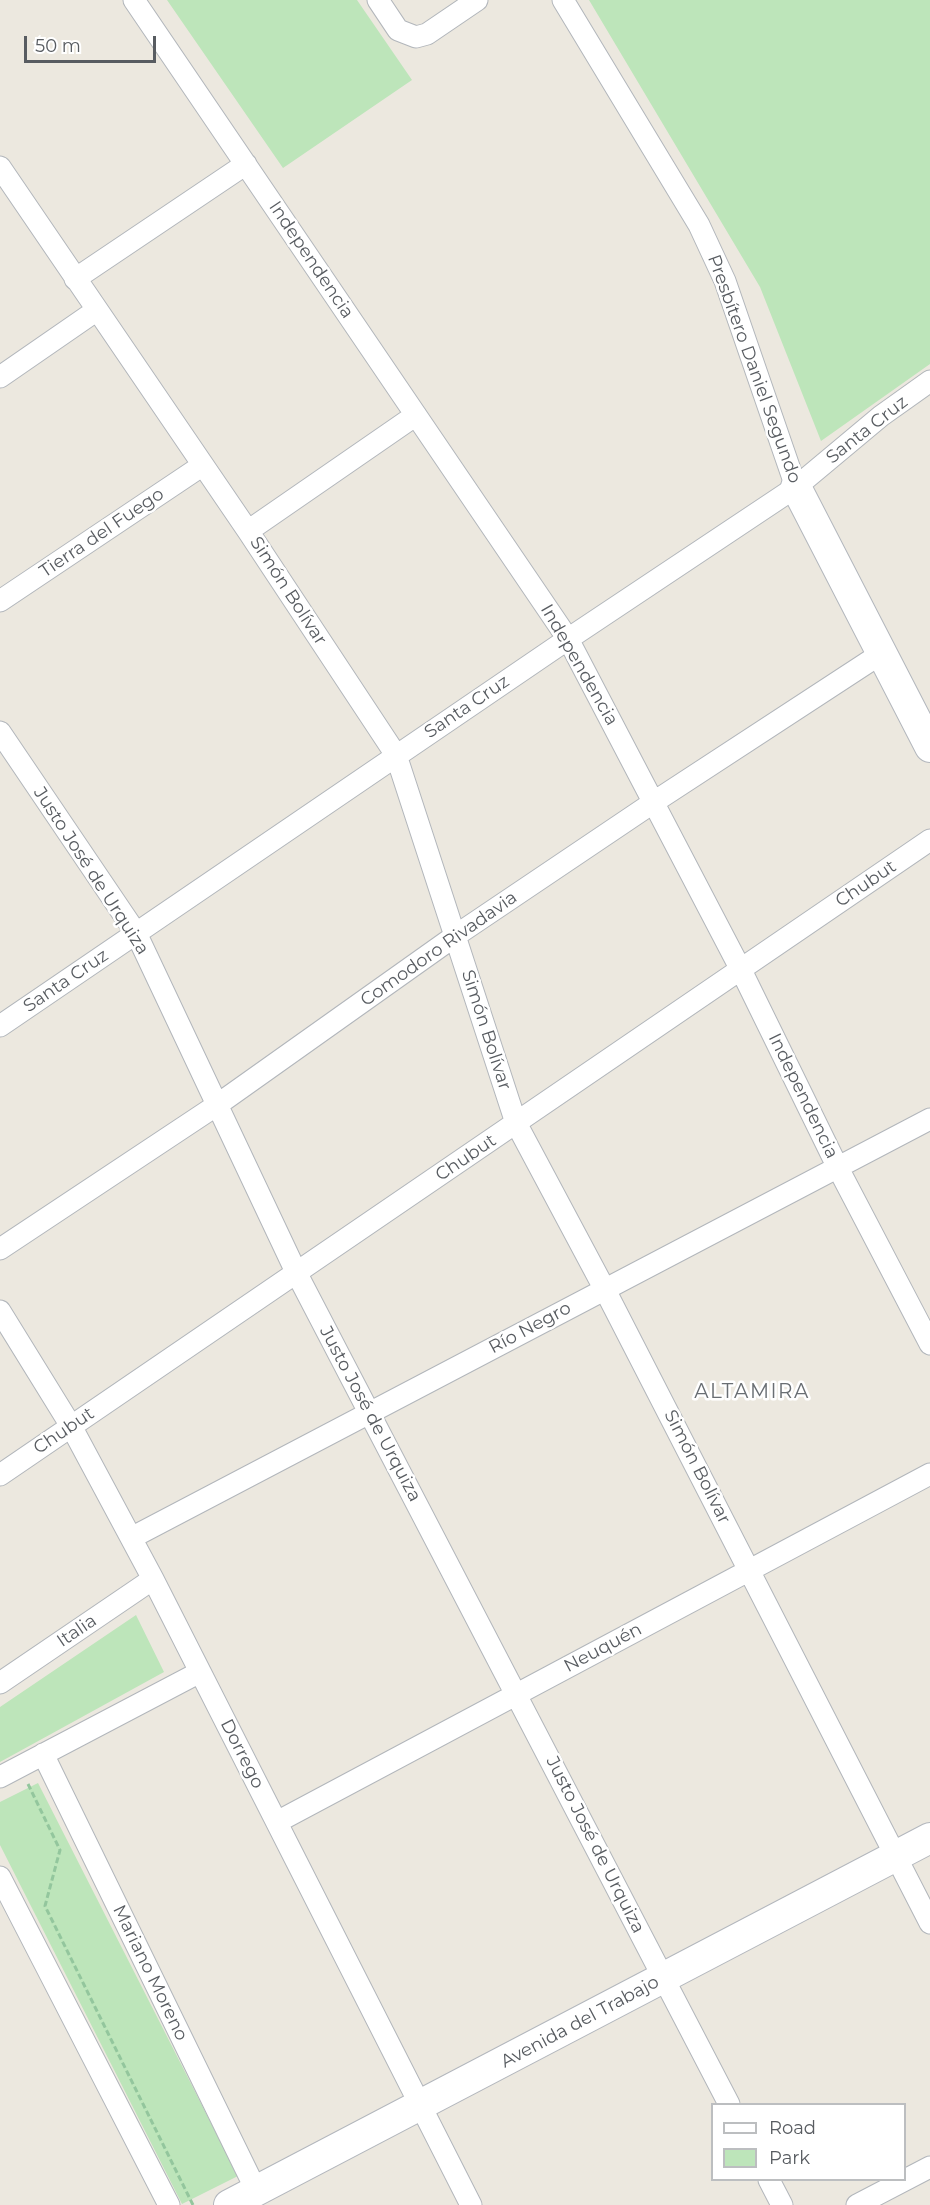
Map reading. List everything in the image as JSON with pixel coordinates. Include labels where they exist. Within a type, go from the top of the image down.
[{"type":"main road","name":"Presbítero Daniel Segundo","points":[[796,487],[930,747]]},
{"type":"main road","name":"Avenida del Trabajo","points":[[229,2205],[930,1838]]},
{"type":"street","name":"Independencia","points":[[134,0],[568,639],[741,970],[838,1168],[930,1344]]},
{"type":"street","points":[[378,0],[398,30],[416,37],[427,34],[477,0]]},
{"type":"street","name":"Presbítero Daniel Segundo","points":[[563,0],[699,225],[725,281],[796,487]]},
{"type":"street","points":[[75,279],[246,164]]},
{"type":"street","name":"Simón Bolívar","points":[[0,167],[248,531],[396,755],[516,1123],[750,1570],[930,1923]]},
{"type":"street","points":[[0,377],[97,310]]},
{"type":"street","name":"Santa Cruz","points":[[0,1026],[396,755],[796,487],[881,416],[930,381]]},
{"type":"street","points":[[248,531],[416,415]]},
{"type":"street","name":"Tierra del Fuego","points":[[0,601],[203,465]]},
{"type":"street","name":"Comodoro Rivadavia","points":[[0,1249],[217,1105],[455,936],[882,653]]},
{"type":"street","name":"Justo José de Urquiza","points":[[0,732],[136,933],[297,1274],[728,2103]]},
{"type":"street","name":"Chubut","points":[[0,1475],[930,840]]},
{"type":"street","name":"Río Negro","points":[[131,1538],[930,1119]]},
{"type":"street","name":"Dorrego","points":[[0,1311],[72,1426],[153,1579],[471,2205]]},
{"type":"street","name":"Neuquén","points":[[277,1822],[930,1474]]},
{"type":"street","name":"Italia","points":[[0,1683],[153,1579]]},
{"type":"street","points":[[0,1777],[200,1672]]},
{"type":"street","name":"Mariano Moreno","points":[[44,1754],[257,2192]]},
{"type":"street","points":[[0,1878],[170,2205]]},
{"type":"street","points":[[906,2179],[930,2167]]},
{"type":"street","points":[[770,2181],[782,2205]]},
{"type":"street","points":[[857,2205],[903,2181]]},
{"type":"path","points":[[19,1767],[60,1850],[45,1906],[193,2205]]},
{"type":"green space","points":[[167,0],[357,0],[412,80],[283,168]]},
{"type":"green space","points":[[589,0],[930,0],[930,364],[821,441],[760,287]]},
{"type":"green space","points":[[136,1615],[164,1672],[0,1762],[0,1707]]},
{"type":"green space","points":[[38,1783],[238,2176],[182,2204],[0,1845],[0,1802]]},
{"type":"district","name":"ALTAMIRA","points":[[752,1392]]}]
